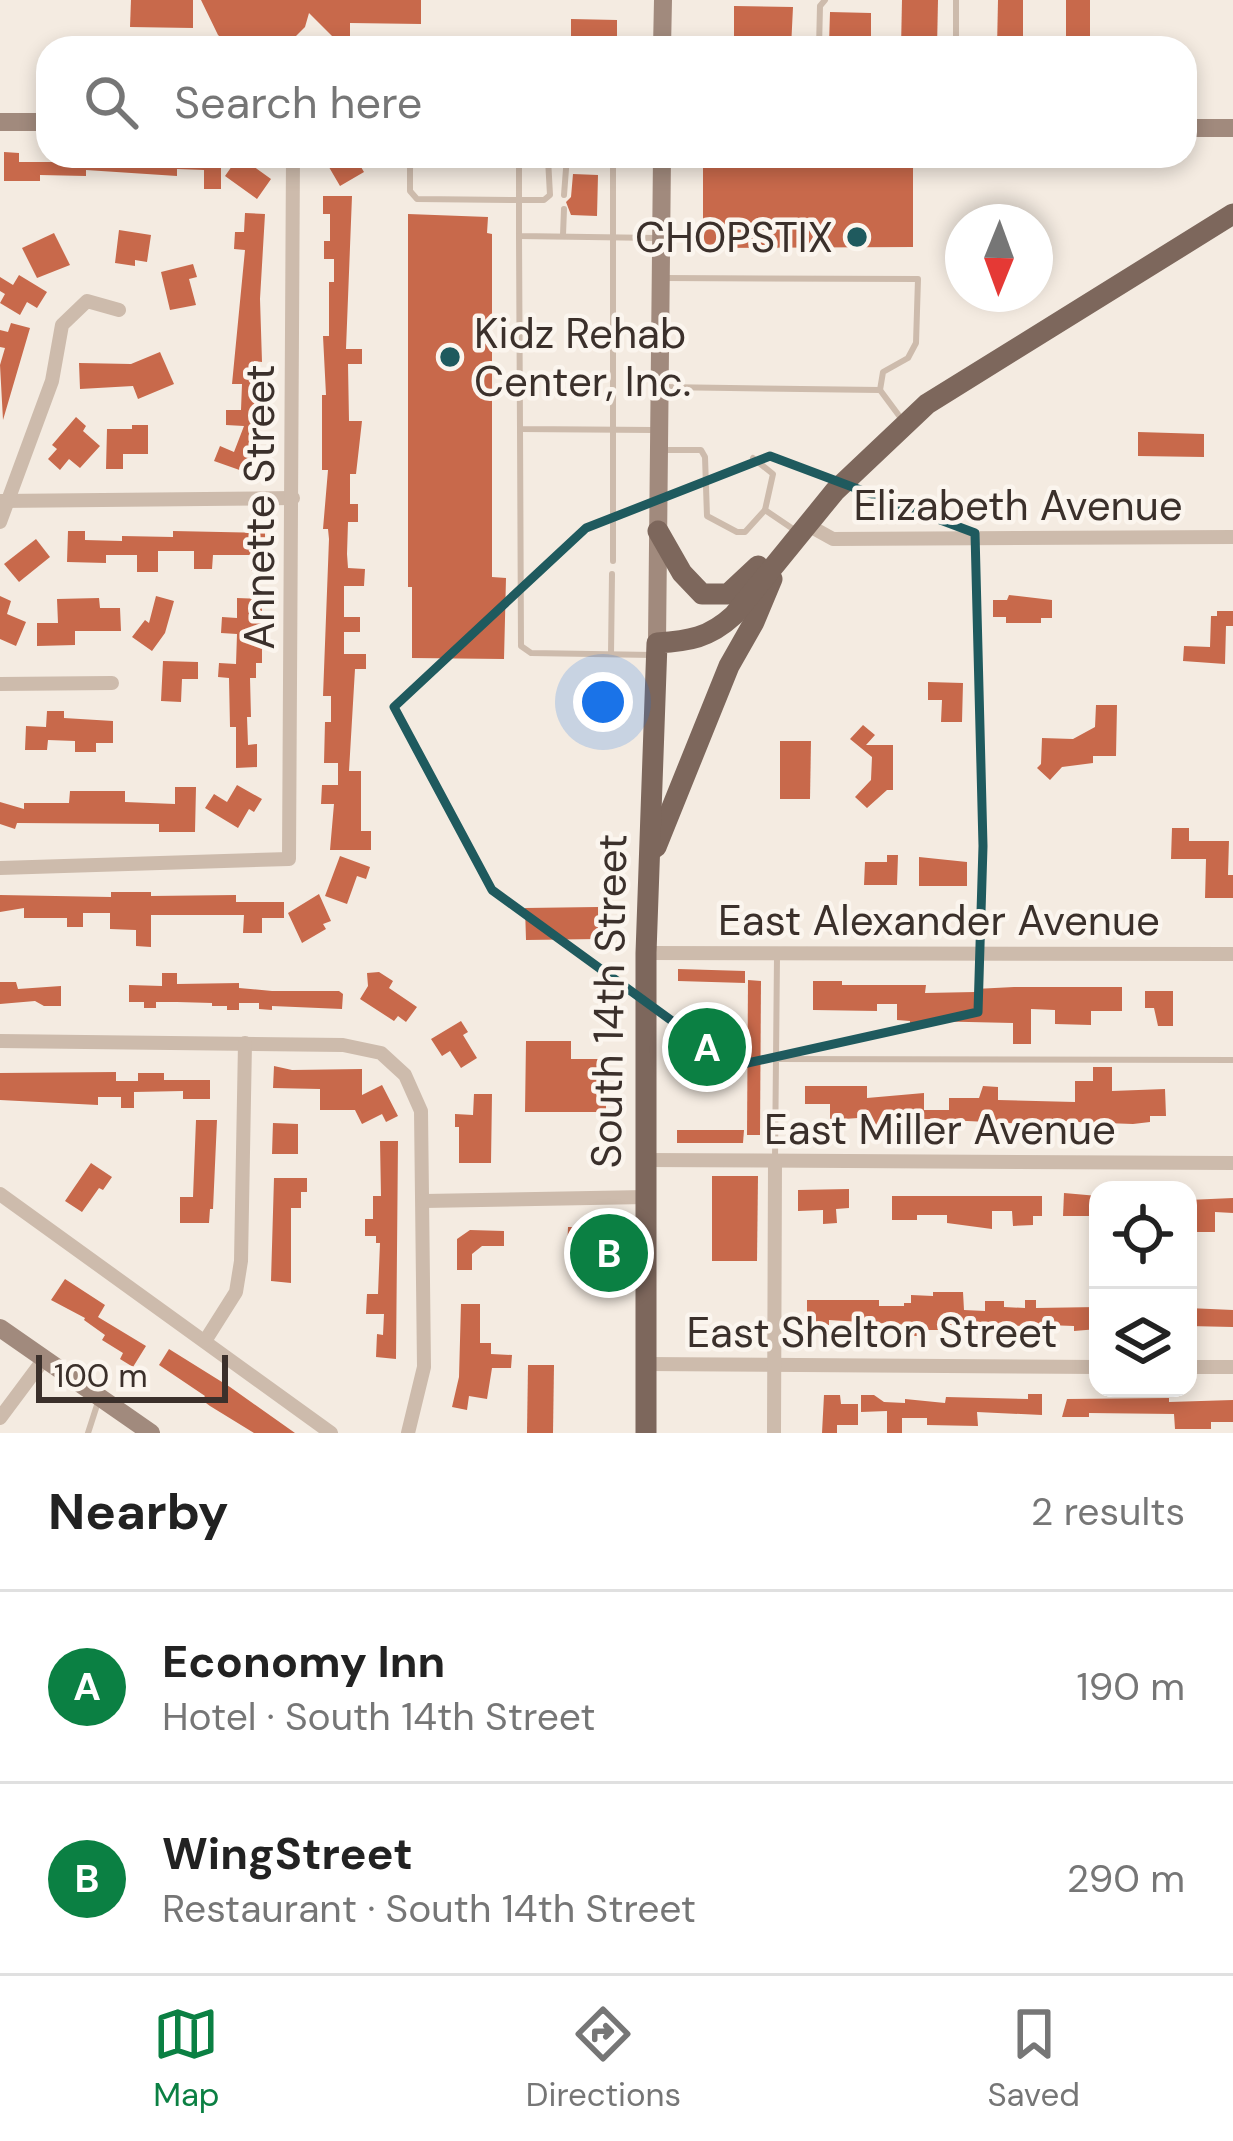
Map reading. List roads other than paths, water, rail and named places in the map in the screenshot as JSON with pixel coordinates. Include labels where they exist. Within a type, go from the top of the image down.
[{"type":"main road","points":[[662,36],[663,0]]},
{"type":"main road","points":[[0,122],[36,122]]},
{"type":"main road","points":[[1197,128],[1233,128]]},
{"type":"main road","points":[[662,168],[657,649],[716,632],[835,490],[927,404],[1233,214]]},
{"type":"main road","points":[[658,531],[692,587],[714,596],[728,594],[796,536]]},
{"type":"main road","points":[[649,867],[729,666],[796,536]]},
{"type":"main road","name":"South 14th Street","points":[[646,1433],[646,953],[657,649]]},
{"type":"main road","points":[[0,1328],[151,1433]]},
{"type":"street","name":"Annette Street","points":[[0,868],[289,859],[293,168]]},
{"type":"street","points":[[0,522],[52,381],[62,325],[87,301],[119,310]]},
{"type":"street","points":[[4,501],[293,497]]},
{"type":"street","name":"Elizabeth Avenue","points":[[796,536],[1233,537]]},
{"type":"street","points":[[0,684],[112,683]]},
{"type":"street","name":"East Alexander Avenue","points":[[646,953],[1233,954]]},
{"type":"street","points":[[0,1041],[343,1045],[381,1054],[405,1075],[421,1111],[424,1201],[424,1367],[408,1433]]},
{"type":"street","points":[[205,1341],[236,1292],[241,1261],[245,1043]]},
{"type":"street","name":"East Miller Avenue","points":[[646,1160],[1233,1163]]},
{"type":"street","points":[[774,1433],[775,1161]]},
{"type":"street","points":[[0,1194],[332,1433]]},
{"type":"street","points":[[424,1201],[646,1196]]},
{"type":"street","points":[[0,1418],[44,1359]]},
{"type":"street","name":"East Shelton Street","points":[[646,1364],[1089,1367]]},
{"type":"street","points":[[1197,1367],[1233,1367]]},
{"type":"lane","points":[[820,36],[820,7],[825,0]]},
{"type":"lane","points":[[956,0],[956,36]]},
{"type":"lane","points":[[410,168],[410,191],[417,199],[519,200],[548,198],[550,168]]},
{"type":"lane","points":[[519,168],[520,646],[531,653],[657,649]]},
{"type":"lane","points":[[564,195],[566,168]]},
{"type":"lane","points":[[613,168],[613,561]]},
{"type":"lane","points":[[563,236],[564,209]]},
{"type":"lane","points":[[519,236],[661,238]]},
{"type":"lane","points":[[660,278],[918,279],[916,343],[908,358],[883,372],[880,390],[905,424]]},
{"type":"lane","points":[[659,387],[880,390]]},
{"type":"lane","points":[[520,429],[613,430],[701,450],[707,516],[737,532],[746,532],[765,510],[773,474],[753,458]]},
{"type":"lane","points":[[765,510],[796,536]]},
{"type":"lane","points":[[611,654],[612,574]]},
{"type":"lane","points":[[775,1161],[777,953]]},
{"type":"lane","points":[[776,1059],[1233,1060]]},
{"type":"lane","points":[[88,1433],[100,1398]]},
{"type":"place","name":"CHOPSTIX","points":[[857,237]]},
{"type":"place","name":"Kidz Rehab Center, Inc.","points":[[450,357]]},
{"type":"place","name":"Economy Inn","points":[[707,1047]]},
{"type":"place","name":"WingStreet","points":[[609,1253]]}]
